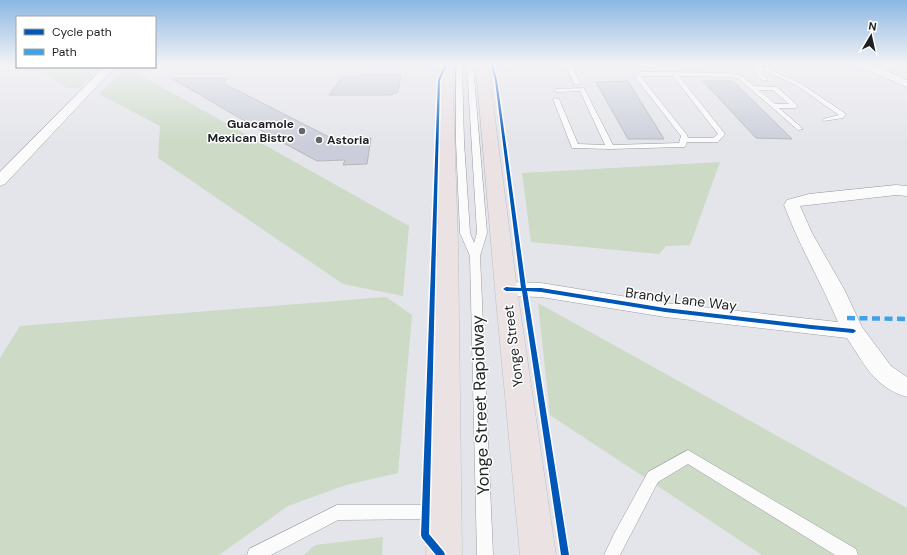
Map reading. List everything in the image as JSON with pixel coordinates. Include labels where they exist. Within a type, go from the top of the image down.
[{"type":"main road","points":[[444,555],[448,250],[446,91]]},
{"type":"main road","name":"Yonge Street","points":[[485,91],[506,289],[538,555]]},
{"type":"street","points":[[0,181],[87,91]]},
{"type":"street","points":[[907,191],[896,190],[809,199],[793,203],[792,205],[803,233],[854,331],[883,372],[900,385],[907,387]]},
{"type":"street","name":"Brandy Lane Way","points":[[506,289],[541,290],[665,310],[854,331]]},
{"type":"lane","name":"Yonge Street Rapidway","points":[[459,91],[460,142],[465,233],[475,256]]},
{"type":"lane","name":"Yonge Street Rapidway","points":[[472,91],[482,233],[475,256],[485,555]]},
{"type":"lane","points":[[583,91],[610,146]]},
{"type":"lane","points":[[556,98],[575,146],[682,145],[685,136],[649,91]]},
{"type":"lane","points":[[684,140],[714,140],[722,134],[688,91]]},
{"type":"lane","points":[[756,91],[800,129]]},
{"type":"lane","points":[[774,106],[795,106],[778,91]]},
{"type":"lane","points":[[808,91],[843,114],[841,118],[825,120]]},
{"type":"lane","points":[[612,555],[620,537],[653,477],[688,456],[850,555]]},
{"type":"lane","points":[[254,555],[337,513],[445,512]]},
{"type":"green space","points":[[102,91],[169,91],[409,226],[403,296],[343,284],[158,158],[160,126],[99,94]]},
{"type":"green space","points":[[720,162],[690,245],[666,246],[659,254],[531,242],[522,173]]},
{"type":"green space","points":[[386,297],[412,315],[398,473],[346,485],[288,506],[219,555],[0,555],[0,358],[20,326]]},
{"type":"green space","points":[[538,303],[907,508],[907,555],[762,555],[550,415]]},
{"type":"green space","points":[[383,537],[382,555],[304,555],[315,545]]},
{"type":"building","points":[[193,91],[239,91],[331,138],[371,138],[367,164],[343,165],[345,160],[317,161]]},
{"type":"building","points":[[332,91],[398,91],[391,95],[329,95]]},
{"type":"building","points":[[601,91],[634,91],[664,139],[628,139]]},
{"type":"building","points":[[712,91],[743,91],[792,139],[756,138]]},
{"type":"marked path","points":[[847,318],[907,319]]},
{"type":"cycle path","points":[[439,91],[425,535],[441,555]]},
{"type":"cycle path","points":[[497,91],[522,276],[565,555]]},
{"type":"cycle path","points":[[506,289],[541,290],[665,310],[853,331]]},
{"type":"place","name":"Guacamole Mexican Bistro","points":[[302,131]]},
{"type":"place","name":"Astoria","points":[[319,140]]}]
